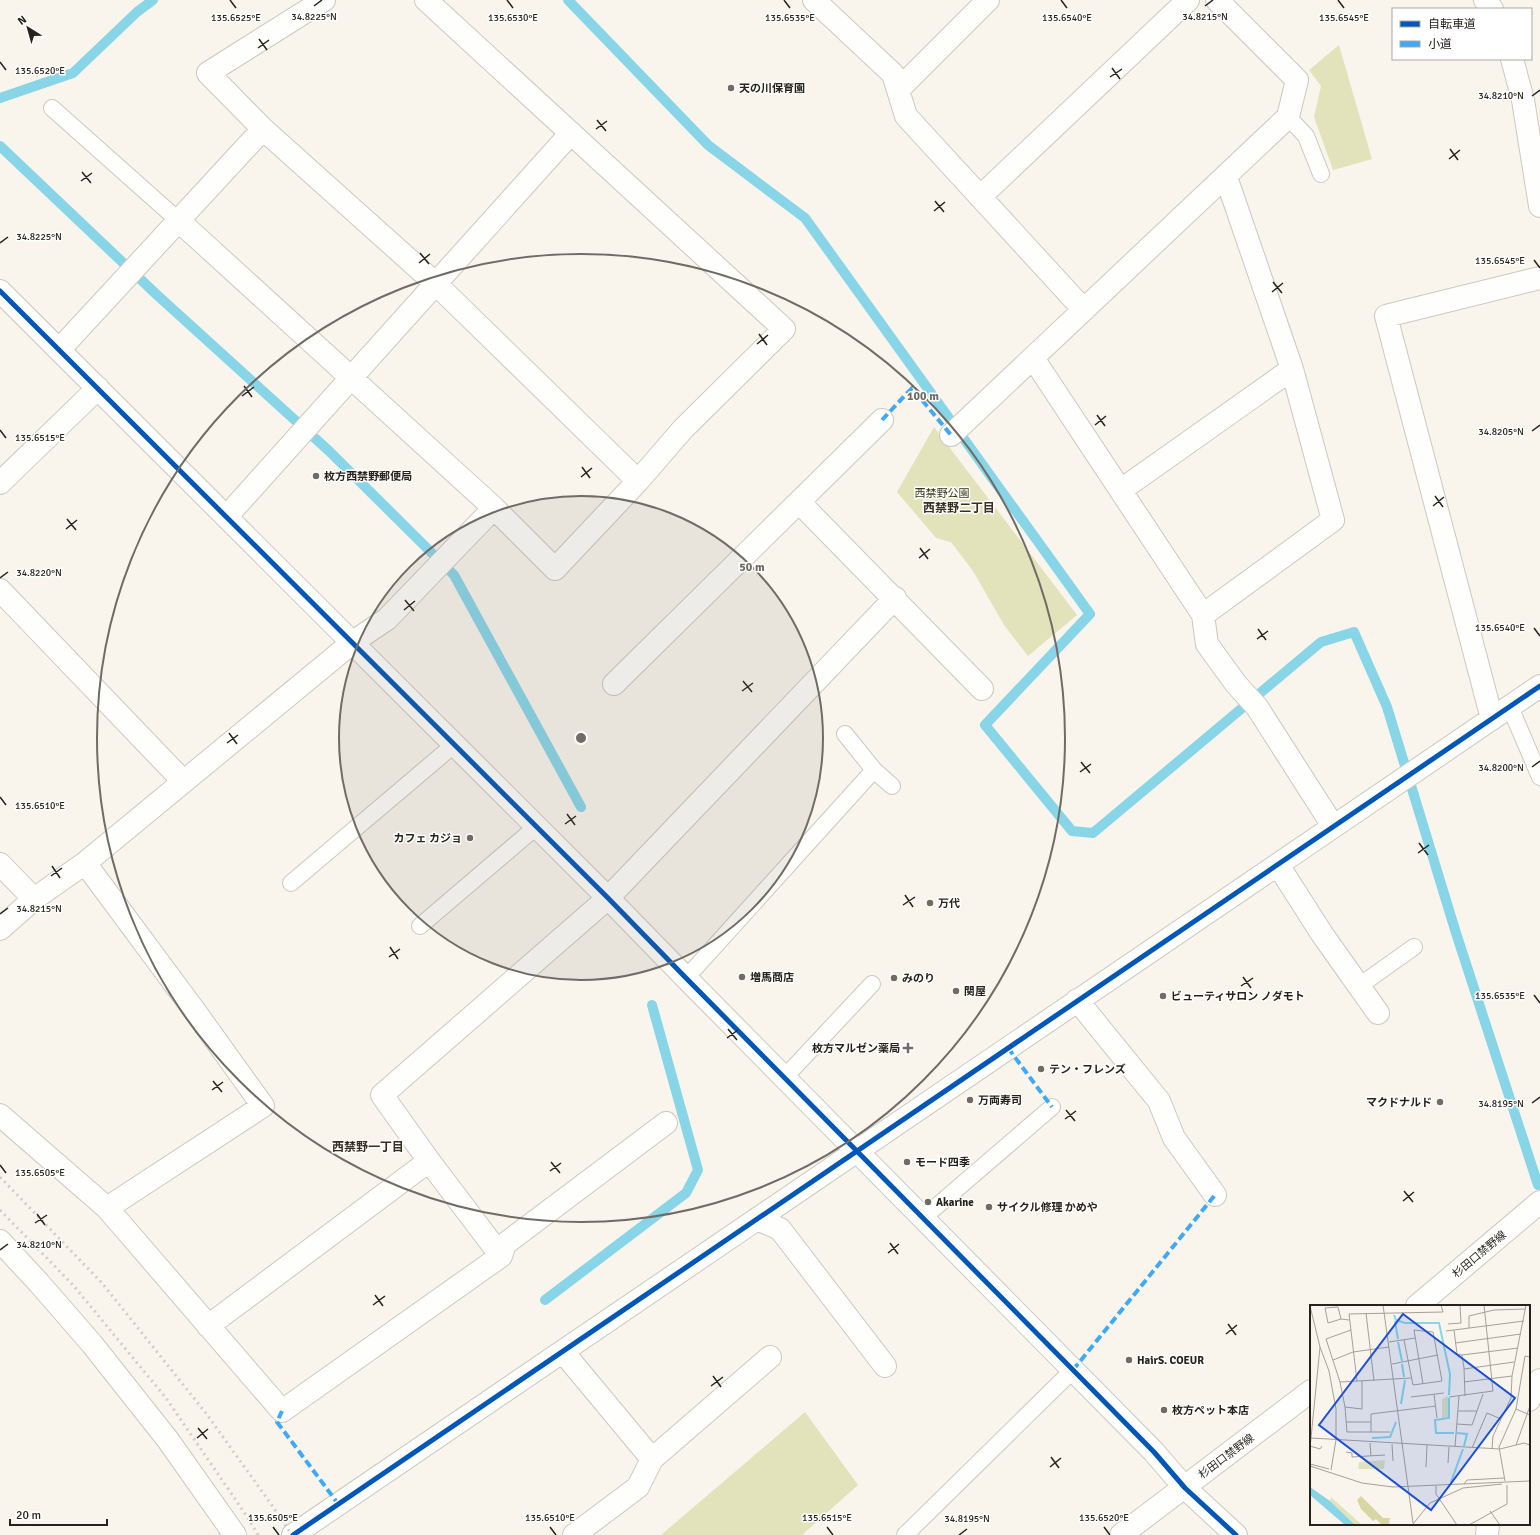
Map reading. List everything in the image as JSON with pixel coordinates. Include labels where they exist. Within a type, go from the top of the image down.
[{"type":"street","points":[[324,0],[208,73],[263,129],[436,284],[638,481]]},
{"type":"street","points":[[179,221],[494,508],[555,569],[638,481],[683,429],[784,328],[426,0]]},
{"type":"street","points":[[814,0],[893,74],[906,116],[1084,310]]},
{"type":"street","points":[[898,90],[988,0]]},
{"type":"street","points":[[980,197],[1188,0]]},
{"type":"street","points":[[957,429],[1288,117],[1296,80],[1217,0]]},
{"type":"street","points":[[1485,0],[1491,8]]},
{"type":"street","points":[[1512,60],[1523,100],[1540,206]]},
{"type":"street","points":[[59,350],[263,129]]},
{"type":"street","points":[[227,516],[571,133]]},
{"type":"street","points":[[1203,615],[1333,520],[1292,369],[1226,177]]},
{"type":"street","points":[[1492,719],[1386,316],[1540,278]]},
{"type":"street","points":[[0,291],[455,744],[1154,1452],[1185,1488],[1236,1535]]},
{"type":"street","points":[[1032,358],[1203,615],[1207,644],[1236,684],[1257,708],[1334,826]]},
{"type":"street","points":[[1121,490],[1292,369]]},
{"type":"street","points":[[0,483],[98,388]]},
{"type":"street","points":[[614,684],[882,420]]},
{"type":"street","points":[[799,502],[895,598],[982,689]]},
{"type":"street","points":[[0,929],[34,899],[85,863],[353,642],[387,619],[494,508]]},
{"type":"street","points":[[0,590],[183,781]]},
{"type":"street","points":[[501,1256],[428,1161],[382,1095],[608,898],[895,598]]},
{"type":"street","points":[[293,1535],[757,1220],[856,1150],[1540,686]]},
{"type":"street","points":[[85,863],[263,1106],[107,1208]]},
{"type":"street","points":[[0,864],[34,899]]},
{"type":"street","points":[[1278,865],[1322,934],[1378,1013]]},
{"type":"street","points":[[1078,1000],[1159,1101],[1174,1138],[1216,1195]]},
{"type":"street","points":[[0,1116],[107,1208],[282,1411],[501,1256],[506,1244],[666,1123]]},
{"type":"street","points":[[208,1326],[428,1161]]},
{"type":"street","name":"杉田口禁野線","points":[[1425,1303],[1540,1202]]},
{"type":"street","points":[[757,1220],[780,1229],[885,1366]]},
{"type":"street","points":[[0,1241],[92,1344],[168,1440],[236,1535]]},
{"type":"street","points":[[563,1352],[652,1459]]},
{"type":"street","points":[[574,1535],[638,1487],[652,1459],[770,1357]]},
{"type":"street","name":"杉田口禁野線","points":[[1121,1535],[1310,1392]]},
{"type":"street","points":[[1487,1535],[1488,1525]]},
{"type":"lane","points":[[52,108],[179,221]]},
{"type":"lane","points":[[1288,117],[1306,136],[1321,174]]},
{"type":"lane","points":[[1510,707],[1540,777]]},
{"type":"lane","points":[[845,734],[874,770],[892,786]]},
{"type":"lane","points":[[291,883],[455,744]]},
{"type":"lane","points":[[686,978],[874,770]]},
{"type":"lane","points":[[420,926],[536,827]]},
{"type":"lane","points":[[1359,986],[1414,947]]},
{"type":"lane","points":[[784,1078],[872,984]]},
{"type":"lane","points":[[923,1218],[1052,1107]]},
{"type":"lane","points":[[904,1535],[1073,1370]]},
{"type":"green space","points":[[1339,45],[1372,159],[1333,170],[1314,117],[1321,86],[1309,70]]},
{"type":"green space","name":"西禁野公園","points":[[934,427],[1077,615],[1028,656],[1004,625],[973,571],[951,542],[936,538],[897,492]]},
{"type":"green space","points":[[805,1412],[858,1485],[802,1535],[661,1535]]},
{"type":"waterway","points":[[0,98],[73,73],[137,12],[153,0]]},
{"type":"waterway","points":[[568,0],[708,145],[805,218],[1090,614],[985,725],[1072,831],[1093,833],[1321,642],[1354,632],[1387,707],[1456,933],[1538,1185]]},
{"type":"waterway","points":[[0,146],[156,294],[328,450],[454,575],[581,807]]},
{"type":"waterway","points":[[545,1300],[686,1193],[698,1170],[652,1005]]},
{"type":"railway","points":[[0,1177],[102,1283],[205,1412],[292,1535]]},
{"type":"railway","points":[[0,1210],[73,1285],[166,1398],[258,1535]]},
{"type":"marked path","points":[[882,420],[912,388],[951,435]]},
{"type":"marked path","points":[[1008,1048],[1052,1107]]},
{"type":"marked path","points":[[1073,1370],[1215,1195]]},
{"type":"marked path","points":[[282,1411],[277,1422],[339,1505]]},
{"type":"cycle path","points":[[0,291],[608,898],[1154,1452],[1185,1488],[1236,1535]]},
{"type":"cycle path","points":[[293,1535],[1540,686]]},
{"type":"place","name":"天の川保育園","points":[[731,88]]},
{"type":"place","name":"枚方西禁野郵便局","points":[[316,476]]},
{"type":"place","name":"カフェ カジョ","points":[[470,838]]},
{"type":"place","name":"万代","points":[[930,903]]},
{"type":"place","name":"増馬商店","points":[[742,977]]},
{"type":"place","name":"みのり","points":[[894,978]]},
{"type":"place","name":"関屋","points":[[956,991]]},
{"type":"place","name":"ビューティサロン ノダモト","points":[[1163,996]]},
{"type":"place","name":"枚方マルゼン薬局","points":[[908,1048]]},
{"type":"place","name":"テン・フレンズ","points":[[1041,1069]]},
{"type":"place","name":"万両寿司","points":[[970,1100]]},
{"type":"place","name":"マクドナルド","points":[[1440,1102]]},
{"type":"place","name":"モード四季","points":[[907,1162]]},
{"type":"place","name":"Akarine","points":[[928,1202]]},
{"type":"place","name":"サイクル修理 かめや","points":[[989,1207]]},
{"type":"place","name":"HairS. COEUR","points":[[1129,1360]]},
{"type":"place","name":"枚方ペット本店","points":[[1164,1410]]},
{"type":"district","name":"西禁野二丁目","points":[[959,508]]},
{"type":"district","name":"西禁野一丁目","points":[[368,1147]]}]
